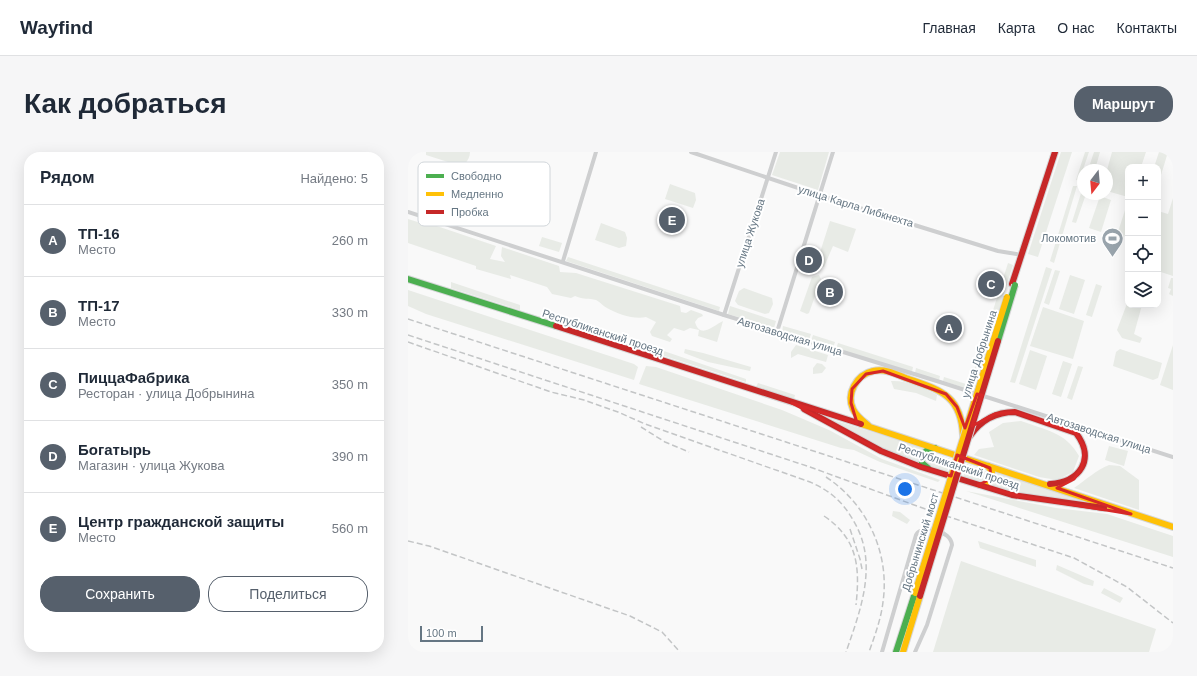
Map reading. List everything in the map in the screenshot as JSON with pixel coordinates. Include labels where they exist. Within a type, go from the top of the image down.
[{"type":"main road","name":"улица Добрынина","points":[[966,438],[1055,152]]},
{"type":"main road","name":"Республиканский проезд","points":[[408,279],[874,428],[1173,527]]},
{"type":"main road","points":[[874,428],[862,421],[853,410],[851,403],[852,389],[856,382],[866,374],[878,371],[888,372],[928,385],[946,394],[958,408],[966,438]]},
{"type":"main road","name":"Республиканский проезд","points":[[792,403],[881,450],[932,470],[978,485],[1027,498],[1100,507],[1131,514]]},
{"type":"main road","points":[[966,438],[980,424],[995,414],[1006,412],[1015,412],[1067,428],[1076,433],[1084,443],[1085,458],[1080,471],[1074,478],[1064,483],[1054,484],[1036,481]]},
{"type":"main road","name":"Добрынинский мост","points":[[896,652],[966,438]]},
{"type":"main road","name":"Добрынинский мост","points":[[903,652],[966,438]]},
{"type":"main road","points":[[932,470],[922,463],[922,458],[926,451],[935,448]]},
{"type":"main road","points":[[978,485],[984,485],[991,480],[992,472],[986,465]]},
{"type":"street","points":[[563,261],[596,152]]},
{"type":"street","name":"улица Карла Либкнехта","points":[[691,152],[820,195],[1005,253],[1022,255]]},
{"type":"street","name":"улица Жукова","points":[[724,315],[776,152]]},
{"type":"street","points":[[777,332],[833,152]]},
{"type":"street","name":"Автозаводская улица","points":[[408,212],[418,215]]},
{"type":"street","name":"Автозаводская улица","points":[[452,226],[777,332],[948,384],[1173,457]]},
{"type":"street","points":[[882,652],[916,535],[924,530],[932,530],[947,535],[952,541],[952,545],[927,625],[915,652]]},
{"type":"highlighted area","points":[[883,371],[946,394],[957,407],[965,428],[977,394],[982,395],[972,426],[995,414],[1015,412],[1076,433],[1085,449],[1082,467],[1074,479],[1057,488],[1131,514],[1019,496],[978,485],[991,479],[990,468],[957,455],[951,476],[921,467],[881,451],[792,403],[857,423],[851,403],[852,389],[866,374]]},
{"type":"shaded area","points":[[426,152],[470,152],[466,162],[448,162],[426,155]]},
{"type":"shaded area","points":[[780,152],[829,152],[818,190],[772,175]]},
{"type":"shaded area","points":[[1061,152],[1072,152],[1038,257],[1028,254]]},
{"type":"shaded area","points":[[1085,152],[1089,152],[1085,164],[1081,164]]},
{"type":"shaded area","points":[[1094,152],[1100,152],[1097,164],[1090,164]]},
{"type":"shaded area","points":[[1112,152],[1146,152],[1142,164],[1125,164],[1125,196],[1113,193],[1113,164],[1109,164]]},
{"type":"shaded area","points":[[1159,152],[1168,152],[1161,175],[1161,164],[1155,164]]},
{"type":"shaded area","points":[[670,184],[695,193],[696,200],[693,208],[665,199]]},
{"type":"shaded area","points":[[1073,186],[1077,186],[1054,263],[1050,261]]},
{"type":"shaded area","points":[[1173,198],[1173,276],[1161,272],[1161,212],[1168,214]]},
{"type":"shaded area","points":[[1079,200],[1084,200],[1076,223],[1072,222]]},
{"type":"shaded area","points":[[1099,200],[1111,200],[1101,232],[1089,228]]},
{"type":"shaded area","points":[[1125,210],[1125,234],[1123,240],[1116,238]]},
{"type":"shaded area","points":[[408,219],[418,222],[418,226],[437,226],[496,246],[490,259],[505,262],[501,256],[502,247],[559,266],[560,272],[576,273],[680,306],[681,312],[686,313],[691,310],[702,314],[703,316],[698,318],[695,322],[700,330],[708,330],[723,321],[717,342],[698,336],[699,330],[690,328],[684,331],[674,328],[667,335],[672,339],[670,342],[652,336],[650,332],[656,322],[646,317],[637,318],[621,314],[611,310],[596,300],[575,296],[571,298],[552,294],[547,287],[510,275],[511,279],[476,269],[476,266],[408,243]]},
{"type":"shaded area","points":[[830,221],[856,229],[848,252],[833,246],[824,267],[816,265]]},
{"type":"shaded area","points":[[601,223],[625,232],[627,238],[626,246],[619,248],[595,240]]},
{"type":"shaded area","points":[[542,237],[562,243],[559,252],[539,246]]},
{"type":"shaded area","points":[[568,257],[720,307],[719,311],[566,261]]},
{"type":"shaded area","points":[[1008,263],[1013,265],[974,388],[969,386]]},
{"type":"shaded area","points":[[1046,267],[1052,269],[1015,383],[1010,382]]},
{"type":"shaded area","points":[[1055,270],[1060,271],[1049,305],[1044,303]]},
{"type":"shaded area","points":[[819,275],[821,279],[809,313],[807,314],[800,311],[812,277]]},
{"type":"shaded area","points":[[1070,275],[1085,280],[1074,314],[1059,309]]},
{"type":"shaded area","points":[[1171,278],[1173,278],[1173,296],[1169,294],[1171,289],[1168,288]]},
{"type":"shaded area","points":[[451,282],[520,305],[520,310],[451,288]]},
{"type":"shaded area","points":[[1096,284],[1102,286],[1092,317],[1086,315]]},
{"type":"shaded area","points":[[744,288],[772,298],[773,304],[769,313],[765,314],[738,305],[735,301],[739,291]]},
{"type":"shaded area","points":[[408,290],[634,364],[638,367],[634,380],[426,314],[408,306]]},
{"type":"shaded area","points":[[730,306],[776,321],[774,328],[728,314]]},
{"type":"shaded area","points":[[1043,307],[1084,321],[1073,359],[1030,346]]},
{"type":"shaded area","points":[[1125,308],[1141,308],[1134,334],[1142,338],[1140,343],[1122,338],[1117,330]]},
{"type":"shaded area","points":[[783,326],[811,334],[809,340],[782,332]]},
{"type":"shaded area","points":[[813,335],[835,342],[833,348],[811,341]]},
{"type":"shaded area","points":[[838,343],[913,367],[912,372],[836,349]]},
{"type":"shaded area","points":[[796,345],[828,355],[826,362],[798,354],[791,358],[791,352]]},
{"type":"shaded area","points":[[1173,345],[1173,390],[1160,385]]},
{"type":"shaded area","points":[[655,348],[746,379],[746,382],[652,352]]},
{"type":"shaded area","points":[[685,349],[751,367],[750,371],[708,362],[684,353]]},
{"type":"shaded area","points":[[1120,349],[1162,363],[1158,378],[1153,380],[1113,366],[1116,352]]},
{"type":"shaded area","points":[[1030,350],[1047,356],[1036,390],[1019,384]]},
{"type":"shaded area","points":[[1063,361],[1072,364],[1061,397],[1052,394]]},
{"type":"shaded area","points":[[817,363],[822,364],[826,368],[822,373],[813,374],[813,368]]},
{"type":"shaded area","points":[[646,366],[656,367],[782,410],[829,430],[882,459],[940,480],[938,482],[880,462],[854,450],[841,448],[639,384]]},
{"type":"shaded area","points":[[1078,366],[1083,367],[1072,400],[1067,398]]},
{"type":"shaded area","points":[[916,368],[940,376],[939,380],[915,373]]},
{"type":"shaded area","points":[[944,377],[966,384],[965,388],[943,381]]},
{"type":"shaded area","points":[[891,381],[915,385],[937,395],[936,401],[916,393],[894,389]]},
{"type":"shaded area","points":[[758,383],[795,395],[794,399],[756,387]]},
{"type":"shaded area","points":[[823,417],[925,448],[920,453],[920,464],[882,449]]},
{"type":"shaded area","points":[[1021,421],[1054,433],[1068,442],[1079,456],[1073,472],[1057,480],[1039,477],[974,455],[979,449],[994,447],[989,432],[1003,423]]},
{"type":"shaded area","points":[[1109,446],[1128,451],[1124,466],[1105,460]]},
{"type":"shaded area","points":[[930,453],[951,459],[947,472],[928,465],[925,459]]},
{"type":"shaded area","points":[[967,464],[986,471],[989,477],[984,482],[963,477]]},
{"type":"shaded area","points":[[1109,465],[1120,466],[1139,480],[1139,510],[1074,488]]},
{"type":"shaded area","points":[[994,470],[1091,503],[1028,495],[989,486],[995,479]]},
{"type":"shaded area","points":[[966,491],[1056,508],[1107,514],[1173,536],[1173,557]]},
{"type":"shaded area","points":[[893,511],[900,512],[910,520],[907,524],[892,516]]},
{"type":"shaded area","points":[[978,541],[1036,560],[1036,567],[980,548]]},
{"type":"shaded area","points":[[961,561],[1156,629],[1149,652],[933,652]]},
{"type":"shaded area","points":[[1057,565],[1094,581],[1093,586],[1084,584],[1056,570]]},
{"type":"shaded area","points":[[1104,588],[1123,598],[1120,603],[1101,593]]},
{"type":"railway","points":[[408,319],[1173,568]]},
{"type":"railway","points":[[408,335],[810,467],[928,510],[1074,558],[1127,587],[1173,623]]},
{"type":"railway","points":[[408,342],[551,392],[584,400],[618,412],[645,424],[810,482],[835,497],[853,520],[861,536],[865,552],[865,586],[862,602],[846,652]]},
{"type":"railway","points":[[641,427],[665,442],[689,452]]},
{"type":"railway","points":[[826,477],[841,488],[864,515],[879,548],[883,566],[883,602],[876,633],[869,652]]},
{"type":"railway","points":[[824,516],[844,534],[854,555],[857,566],[856,605]]},
{"type":"railway","points":[[850,529],[862,569]]},
{"type":"railway","points":[[408,541],[429,546],[630,616],[662,632],[680,652]]},
{"type":"traffic: fast","points":[[408,279],[556,326]]},
{"type":"traffic: fast","points":[[998,341],[1015,285]]},
{"type":"traffic: fast","points":[[928,468],[922,463],[922,458],[926,451],[935,448]]},
{"type":"traffic: fast","points":[[896,652],[915,593]]},
{"type":"traffic: slow","points":[[915,593],[1007,297]]},
{"type":"traffic: slow","points":[[868,425],[854,412],[851,403],[852,391],[857,381],[867,373],[881,370],[894,373],[929,386],[946,396],[953,402],[958,410],[963,435]]},
{"type":"traffic: slow","points":[[861,424],[1173,527]]},
{"type":"traffic: slow","points":[[980,485],[985,485],[991,479],[992,472],[988,466]]},
{"type":"traffic: slow","points":[[903,652],[920,596]]},
{"type":"traffic: jam","points":[[1012,284],[1055,152]]},
{"type":"traffic: jam","points":[[556,326],[861,424]]},
{"type":"traffic: jam","points":[[920,596],[998,341]]},
{"type":"traffic: jam","points":[[804,409],[881,451],[921,467],[1012,495],[1104,508]]},
{"type":"traffic: jam","points":[[970,436],[984,421],[995,415],[1008,412],[1015,412],[1076,433],[1085,452],[1082,468],[1070,479],[1050,484]]},
{"type":"place","name":"Центр гражданской защиты","points":[[672,220]]},
{"type":"place","name":"Локомотив","points":[[1112,258]]},
{"type":"place","name":"Богатырь","points":[[809,260]]},
{"type":"place","name":"ПиццаФабрика","points":[[991,284]]},
{"type":"place","name":"ТП-17","points":[[830,292]]},
{"type":"place","name":"ТП-16","points":[[949,328]]}]
